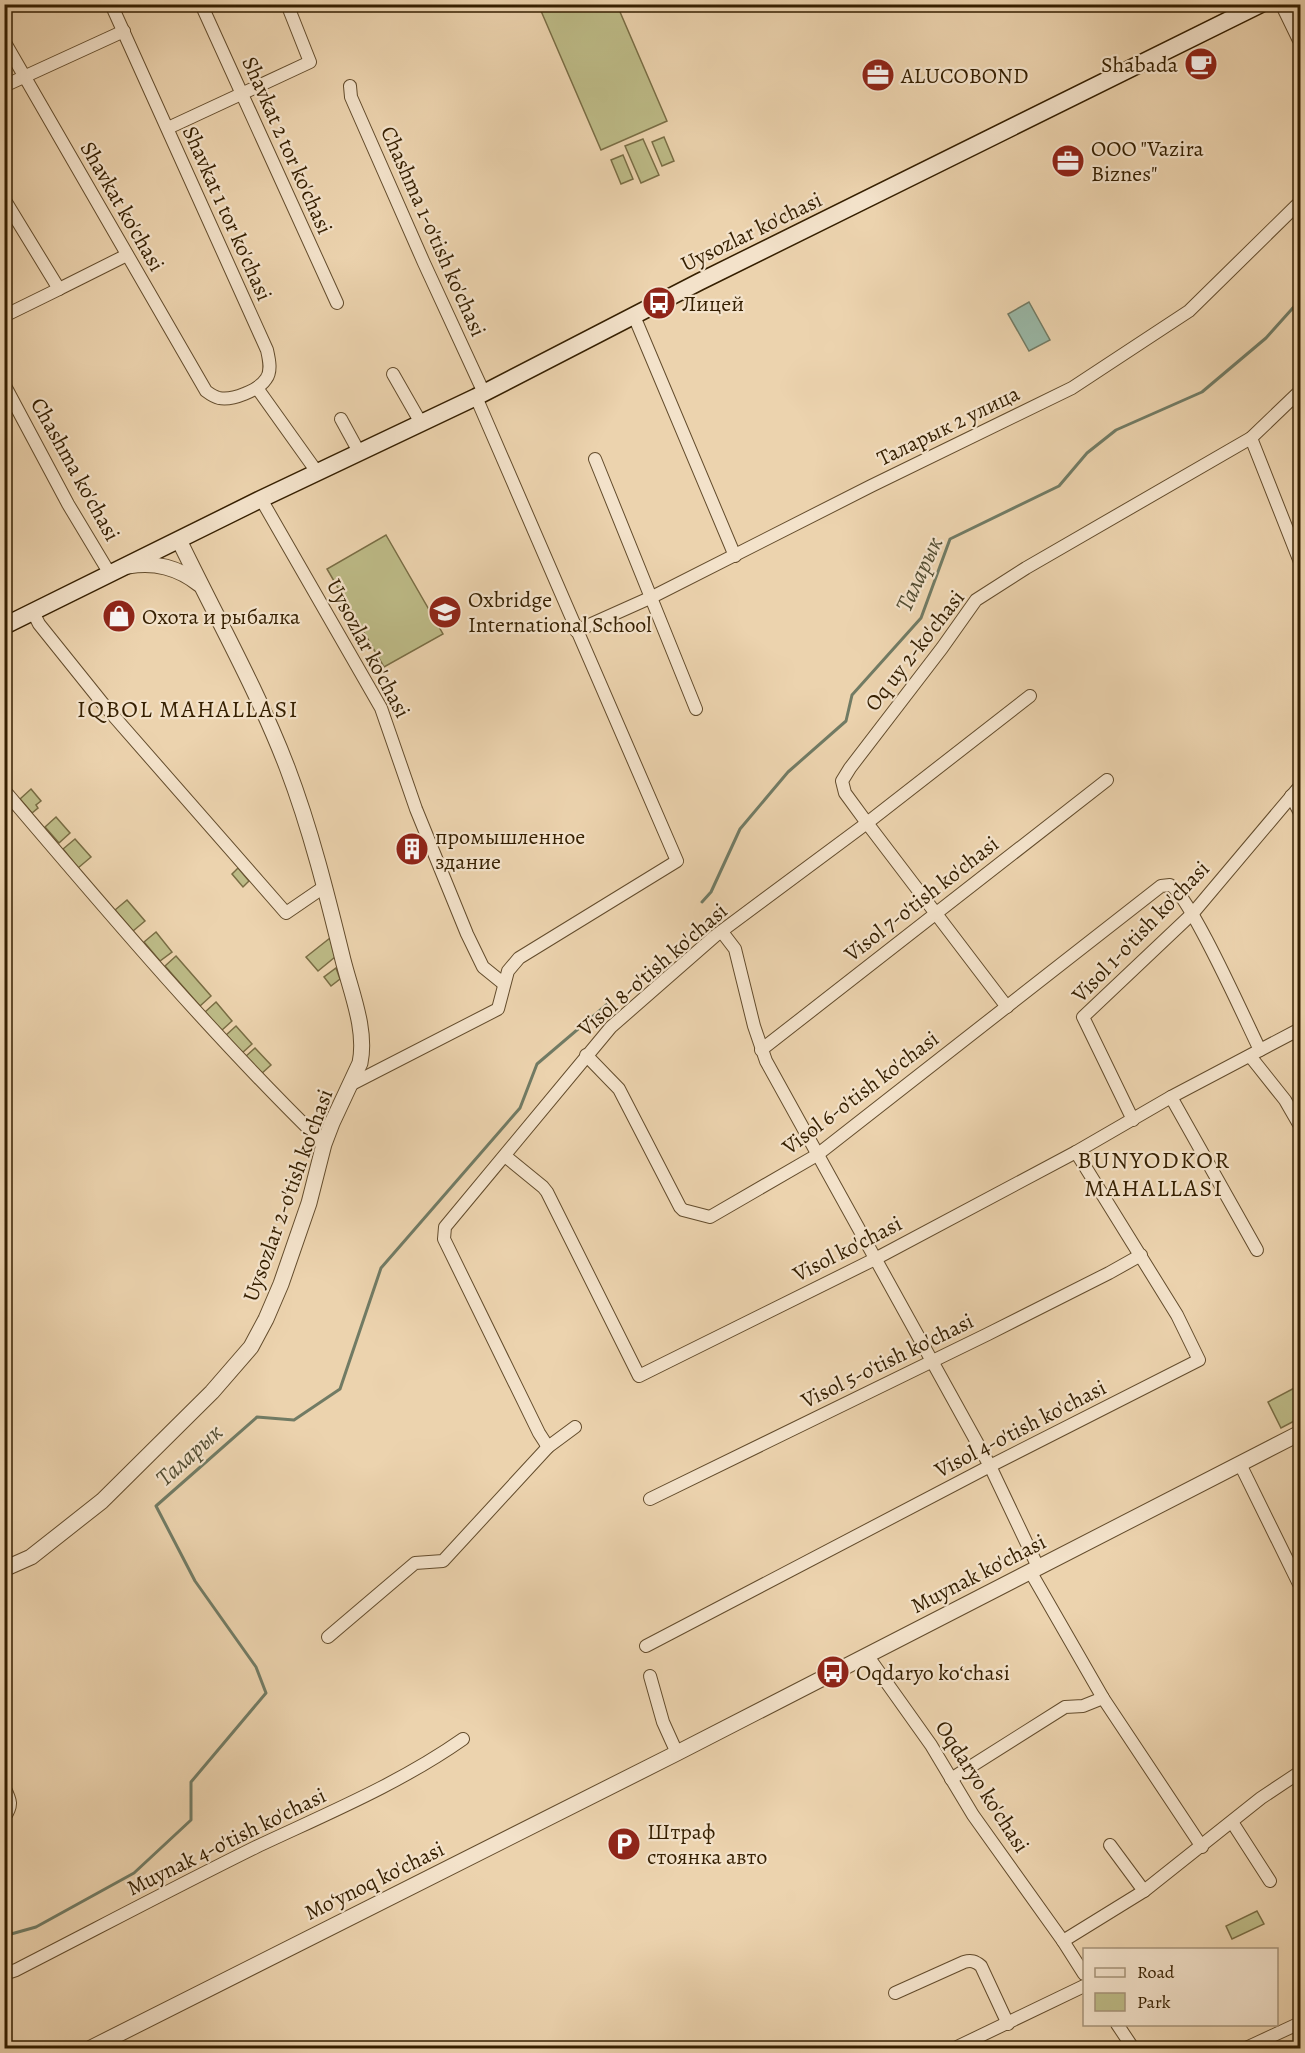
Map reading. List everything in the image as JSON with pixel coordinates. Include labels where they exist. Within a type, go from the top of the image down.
[{"type":"main road","name":"Uysozlar ko'chasi","points":[[4,626],[261,499],[480,395],[1137,64],[1261,4]]},
{"type":"street","name":"Shavkat 1 tor ko'chasi","points":[[111,4],[267,350],[269,371],[267,377],[257,388]]},
{"type":"street","name":"Shavkat 2 tor ko'chasi","points":[[201,4],[337,303]]},
{"type":"street","points":[[168,128],[310,62],[287,4]]},
{"type":"street","points":[[1283,4],[1300,39]]},
{"type":"street","points":[[4,86],[124,31]]},
{"type":"street","name":"Shavkat ko'chasi","points":[[4,41],[206,391],[216,398],[226,399],[257,388]]},
{"type":"street","name":"Chashma 1-o'tish ko'chasi","points":[[350,86],[355,107],[480,395],[576,631],[677,861],[519,958],[508,971],[504,984]]},
{"type":"street","points":[[4,199],[59,289]]},
{"type":"street","name":"Таларык 2 улица","points":[[576,631],[652,597],[871,486],[1072,388],[1189,311],[1300,202]]},
{"type":"street","points":[[4,316],[127,255]]},
{"type":"street","points":[[634,316],[735,556]]},
{"type":"street","points":[[393,374],[421,423]]},
{"type":"street","name":"Chashma ko'chasi","points":[[4,384],[68,504],[110,574]]},
{"type":"street","points":[[257,388],[317,472]]},
{"type":"street","name":"Oq uy 2-ko'chasi","points":[[1007,1007],[845,793],[842,782],[850,768],[976,600],[1026,568],[1251,438],[1300,391]]},
{"type":"street","points":[[341,419],[360,452]]},
{"type":"street","points":[[1251,438],[1300,562]]},
{"type":"street","points":[[595,459],[696,709]]},
{"type":"street","name":"Uysozlar ko'chasi","points":[[261,499],[381,708],[416,809],[467,934],[483,967],[504,984]]},
{"type":"street","name":"Uysozlar 2-o'tish ko'chasi","points":[[4,1569],[31,1557],[102,1501],[212,1392],[251,1347],[266,1319],[295,1249],[324,1144],[362,1053],[361,1035],[324,887],[306,821],[284,758],[179,540]]},
{"type":"street","points":[[126,566],[146,564],[165,566],[184,573],[201,585]]},
{"type":"street","points":[[33,612],[39,624],[104,705],[286,913],[324,887]]},
{"type":"street","name":"Visol 8-o'tish ko'chasi","points":[[548,1447],[444,1239],[445,1227],[611,1027],[722,932],[1030,696]]},
{"type":"street","name":"Visol 7-o'tish ko'chasi","points":[[761,1050],[895,943],[936,914],[1107,780]]},
{"type":"street","name":"Visol 1-o'tish ko'chasi","points":[[1133,1120],[1083,1017],[1193,913],[1300,786]]},
{"type":"street","points":[[4,790],[181,993],[281,1102],[324,1144]]},
{"type":"street","points":[[1291,796],[1300,813]]},
{"type":"street","name":"Visol 6-o'tish ko'chasi","points":[[586,1055],[619,1089],[673,1197],[683,1210],[710,1217],[817,1155],[1161,886],[1170,885],[1177,889],[1193,913]]},
{"type":"street","points":[[1193,913],[1255,1053],[1300,1126]]},
{"type":"street","points":[[722,932],[735,949],[761,1050],[990,1466],[1034,1569],[1103,1698],[1202,1847]]},
{"type":"street","points":[[350,1085],[498,1009],[504,984]]},
{"type":"street","name":"Visol ko'chasi","points":[[505,1156],[547,1192],[639,1376],[875,1258],[1076,1152],[1172,1097],[1300,1029]]},
{"type":"street","points":[[1172,1097],[1257,1250]]},
{"type":"street","name":"Visol 4-o'tish ko'chasi","points":[[646,1646],[990,1466],[1200,1360],[1178,1315],[1076,1152]]},
{"type":"street","name":"Visol 5-o'tish ko'chasi","points":[[650,1498],[933,1361],[1109,1273],[1140,1255]]},
{"type":"street","points":[[328,1637],[415,1563],[443,1561],[548,1447],[575,1427]]},
{"type":"street","name":"Muynak ko'chasi","points":[[677,1753],[1300,1433]]},
{"type":"street","points":[[1240,1464],[1300,1586]]},
{"type":"street","name":"Oqdaryo ko'chasi","points":[[867,1655],[932,1745],[973,1815],[1083,1972]]},
{"type":"street","points":[[650,1676],[663,1722],[677,1753]]},
{"type":"street","points":[[951,1779],[1065,1707],[1083,1706],[1103,1698]]},
{"type":"street","name":"Muynak 4-o'tish ko'chasi","points":[[4,1974],[360,1798],[433,1760],[463,1739]]},
{"type":"street","name":"Moʻynoq ko'chasi","points":[[91,2049],[677,1753]]},
{"type":"street","points":[[1063,1941],[1144,1891],[1261,1798],[1300,1772]]},
{"type":"street","points":[[4,1788],[12,1803],[4,1818]]},
{"type":"street","points":[[1232,1822],[1270,1881]]},
{"type":"street","points":[[1110,1845],[1144,1891]]},
{"type":"street","points":[[895,1993],[970,1960],[981,1966],[1008,2024]]},
{"type":"street","points":[[955,2049],[1083,1986]]},
{"type":"street","points":[[1246,2049],[1300,2023]]},
{"type":"street","points":[[1118,2026],[1133,2049]]},
{"type":"green space","points":[[557,4],[617,5],[667,121],[601,150],[541,11]]},
{"type":"green space","points":[[664,137],[674,161],[662,166],[652,142]]},
{"type":"green space","points":[[643,139],[659,175],[641,183],[625,146]]},
{"type":"green space","points":[[623,155],[633,179],[621,184],[611,160]]},
{"type":"green space","points":[[386,535],[443,634],[384,667],[327,569]]},
{"type":"green space","points":[[31,789],[41,801],[32,813],[20,799]]},
{"type":"green space","points":[[56,817],[70,833],[59,843],[45,827]]},
{"type":"green space","points":[[75,839],[91,857],[78,868],[63,849]]},
{"type":"green space","points":[[238,868],[249,881],[243,887],[232,874]]},
{"type":"green space","points":[[127,900],[145,921],[133,931],[115,910]]},
{"type":"green space","points":[[156,932],[172,952],[160,961],[144,942]]},
{"type":"green space","points":[[330,938],[335,957],[318,971],[306,957]]},
{"type":"green space","points":[[176,956],[211,996],[200,1006],[165,966]]},
{"type":"green space","points":[[336,968],[340,979],[331,986],[324,977]]},
{"type":"green space","points":[[216,1002],[232,1021],[221,1031],[205,1012]]},
{"type":"green space","points":[[236,1026],[252,1044],[241,1054],[225,1036]]},
{"type":"green space","points":[[255,1048],[271,1065],[260,1075],[245,1057]]},
{"type":"green space","points":[[1300,1385],[1300,1418],[1281,1428],[1268,1402]]},
{"type":"green space","points":[[1257,1911],[1264,1924],[1232,1939],[1226,1926]]},
{"type":"shaded area","points":[[1029,302],[1050,340],[1029,351],[1008,314]]},
{"type":"waterway","name":"Таларык","points":[[702,902],[711,892],[740,829],[788,772],[846,721],[852,695],[921,618],[950,539],[1059,486],[1087,453],[1116,430],[1202,392],[1266,338],[1300,300]]},
{"type":"waterway","name":"Таларык","points":[[4,1936],[36,1927],[134,1873],[191,1820],[191,1782],[266,1693],[256,1667],[195,1581],[156,1506],[257,1417],[294,1420],[340,1389],[381,1268],[520,1108],[537,1064],[611,1001]]},
{"type":"place","name":"Shabada","points":[[1201,64]]},
{"type":"place","name":"ALUCOBOND","points":[[878,75]]},
{"type":"place","name":"OOO \"Vazira Biznes\"","points":[[1068,161]]},
{"type":"place","name":"Лицей","points":[[659,303]]},
{"type":"place","name":"Oxbridge International School","points":[[445,612]]},
{"type":"place","name":"Охота и рыбалка","points":[[119,616]]},
{"type":"place","name":"промышленное здание","points":[[412,849]]},
{"type":"place","name":"Oqdaryo koʻchasi","points":[[833,1672]]},
{"type":"place","name":"Штраф стоянка авто","points":[[624,1844]]},
{"type":"district","name":"IQBOL MAHALLASI","points":[[188,709]]},
{"type":"district","name":"BUNYODKOR MAHALLASI","points":[[1154,1174]]}]
